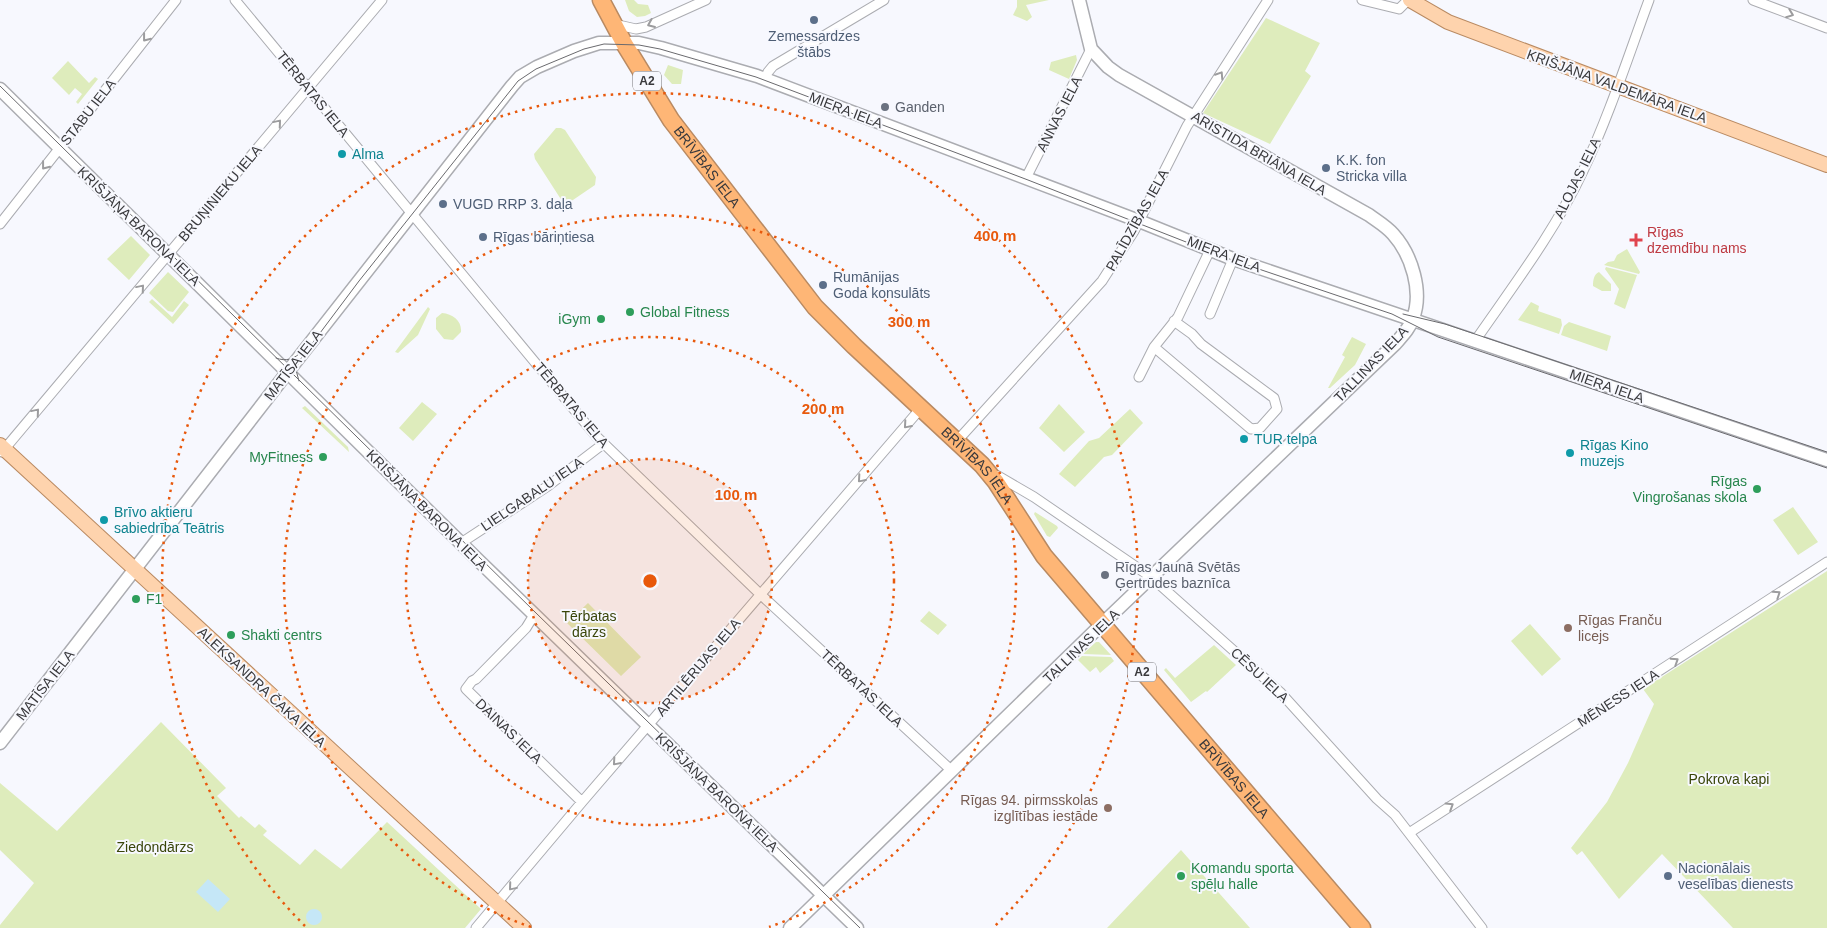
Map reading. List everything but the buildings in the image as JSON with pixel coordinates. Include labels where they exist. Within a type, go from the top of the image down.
[{"type":"highway","name":"BRĪVĪBAS IELA","points":[[601,0],[624,43],[671,120],[814,307],[990,475],[1044,556],[1362,928]]},
{"type":"main road","name":"KRIŠJĀŅA VALDEMĀRA IELA","points":[[1409,0],[1448,22],[1827,165]]},
{"type":"main road","name":"ALEKSANDRA ČAKA IELA","points":[[1,449],[524,928]]},
{"type":"street","name":"STABU IELA","points":[[0,224],[176,0]]},
{"type":"street","name":"TĒRBATAS IELA","points":[[236,0],[603,444],[760,594],[951,770]]},
{"type":"street","name":"BRUŅINIEKU IELA","points":[[1,449],[169,254],[382,0]]},
{"type":"street","points":[[614,24],[640,28],[706,0]]},
{"type":"street","points":[[765,79],[773,66],[884,0]]},
{"type":"street","name":"ARISTIDA BRIĀNA IELA","points":[[1079,0],[1091,49],[1108,67],[1388,229],[1395,236],[1405,253],[1415,281],[1418,300],[1412,320]]},
{"type":"street","name":"PALĪDZĪBAS IELA","points":[[957,442],[1102,281],[1139,221],[1194,116],[1268,0]]},
{"type":"street","points":[[1362,0],[1399,9],[1409,0]]},
{"type":"street","name":"ALOJAS IELA","points":[[1475,341],[1548,234],[1567,202],[1594,147],[1649,0]]},
{"type":"street","points":[[1753,0],[1827,28]]},
{"type":"street","name":"MATĪSA IELA","points":[[0,743],[411,212],[520,77],[536,67],[584,48],[604,43],[624,43]]},
{"type":"street","name":"MIERA IELA","points":[[624,43],[646,44],[765,79],[1139,221],[1233,259],[1827,460]]},
{"type":"street","name":"ANNAS IELA","points":[[1026,178],[1091,49]]},
{"type":"street","name":"KRIŠJĀŅA BARONA IELA","points":[[0,89],[534,615],[857,928]]},
{"type":"street","points":[[1139,377],[1154,347],[1174,321],[1210,250]]},
{"type":"street","points":[[1210,314],[1233,259]]},
{"type":"street","name":"TALLINAS IELA","points":[[790,928],[951,770],[1395,344],[1412,320]]},
{"type":"street","points":[[1154,347],[1251,429],[1260,428],[1277,409],[1274,398],[1201,344],[1192,334],[1174,321]]},
{"type":"street","name":"ARTILĒRIJAS IELA","points":[[476,928],[921,408]]},
{"type":"street","name":"LIELGABALU IELA","points":[[461,543],[548,486],[603,444]]},
{"type":"street","name":"CĒSU IELA","points":[[990,475],[998,476],[1034,497],[1151,577],[1280,692],[1377,799],[1395,815],[1482,928]]},
{"type":"street","name":"MĒNESS IELA","points":[[1409,832],[1827,562]]},
{"type":"street","name":"DAINAS IELA","points":[[534,615],[526,628],[466,689],[582,802]]},
{"type":"green space","points":[[625,0],[634,0],[638,4],[648,5],[651,13],[637,17],[629,11]]},
{"type":"green space","points":[[1017,0],[1049,0],[1026,5],[1032,17],[1027,21],[1013,15],[1017,7]]},
{"type":"green space","points":[[1266,18],[1320,43],[1305,71],[1311,76],[1270,144],[1203,113]]},
{"type":"green space","points":[[1076,55],[1077,60],[1069,79],[1049,70],[1051,62]]},
{"type":"green space","points":[[68,61],[89,83],[95,77],[98,79],[78,104],[76,102],[82,94],[75,88],[69,95],[52,78]]},
{"type":"green space","points":[[668,65],[683,70],[681,84],[672,84],[664,75]]},
{"type":"green space","points":[[556,128],[565,130],[596,177],[595,185],[570,202],[562,201],[535,159],[534,154]]},
{"type":"green space","points":[[131,236],[150,255],[129,280],[107,259]]},
{"type":"green space","points":[[1627,249],[1640,272],[1639,274],[1604,265],[1614,261],[1617,255]]},
{"type":"green space","points":[[1606,267],[1637,275],[1625,309],[1614,304],[1619,289],[1605,269]]},
{"type":"green space","points":[[168,272],[189,292],[173,312],[168,311],[149,293]]},
{"type":"green space","points":[[1599,272],[1611,284],[1611,291],[1602,291],[1593,286],[1594,277]]},
{"type":"green space","points":[[152,299],[172,317],[184,301],[189,305],[173,324],[149,302]]},
{"type":"green space","points":[[1531,302],[1539,306],[1538,311],[1561,319],[1562,325],[1559,334],[1518,320]]},
{"type":"green space","points":[[428,307],[430,309],[418,335],[398,353],[395,352]]},
{"type":"green space","points":[[442,313],[453,317],[460,325],[461,332],[453,340],[444,339],[436,329],[436,318]]},
{"type":"green space","points":[[1569,322],[1611,336],[1607,351],[1561,335],[1564,326]]},
{"type":"green space","points":[[1352,337],[1366,344],[1355,365],[1328,388],[1345,357],[1342,355]]},
{"type":"green space","points":[[422,402],[437,414],[413,441],[399,428]]},
{"type":"green space","points":[[1059,404],[1085,432],[1064,452],[1039,428]]},
{"type":"green space","points":[[305,406],[348,447],[349,452],[302,408]]},
{"type":"green space","points":[[1130,409],[1143,423],[1112,455],[1104,457],[1075,487],[1059,474],[1089,441],[1099,438]]},
{"type":"green space","points":[[1793,507],[1818,542],[1798,555],[1773,520]]},
{"type":"green space","points":[[1035,512],[1057,526],[1058,528],[1050,537],[1047,536],[1034,514]]},
{"type":"green space","name":"Pokrova kapi","points":[[1827,571],[1827,928],[1733,928],[1662,854],[1619,899],[1582,851],[1577,855],[1571,848],[1607,802],[1628,763],[1654,704],[1643,689]]},
{"type":"green space","name":"Tērbatas dārzs","points":[[588,603],[641,657],[621,676],[567,623]]},
{"type":"green space","points":[[929,611],[947,625],[938,635],[920,621]]},
{"type":"green space","points":[[1530,624],[1561,659],[1542,676],[1511,641]]},
{"type":"green space","points":[[1096,642],[1099,642],[1111,655],[1083,654]]},
{"type":"green space","points":[[1214,645],[1236,665],[1207,692],[1191,702],[1164,670],[1166,668],[1175,678]]},
{"type":"green space","points":[[1082,656],[1111,657],[1114,661],[1100,673],[1096,667],[1090,672],[1078,660]]},
{"type":"green space","name":"Ziedoņdārzs","points":[[161,722],[226,788],[217,796],[239,818],[241,816],[255,828],[259,824],[267,831],[263,835],[300,865],[315,849],[341,869],[387,822],[481,909],[465,928],[0,928],[0,925],[34,883],[0,850],[0,783],[57,831]]},
{"type":"green space","name":"Komandu sporta spēļu halle","points":[[1181,850],[1250,928],[1107,928]]},
{"type":"water","points":[[208,879],[230,899],[218,912],[196,892]]},
{"type":"water","points":[[314,909],[320,911],[322,917],[320,923],[314,925],[308,923],[306,917],[308,911]]},
{"type":"tram line","points":[[299,381],[296,370],[299,361],[359,281],[518,81],[536,69],[584,49],[604,44],[639,45],[660,49],[756,77],[1232,260],[1392,314],[1438,337],[1827,468]]},
{"type":"tram line","points":[[0,86],[536,613],[860,928]]},
{"type":"tram line","points":[[1403,314],[1445,324],[1827,452]]},
{"type":"tram line","points":[[276,358],[290,359],[302,351]]},
{"type":"place","name":"Zemessardzes štābs","points":[[814,20]]},
{"type":"place","name":"Ganden","points":[[885,107]]},
{"type":"place","name":"Alma","points":[[342,154]]},
{"type":"place","name":"K.K. fon Stricka villa","points":[[1326,168]]},
{"type":"place","name":"VUGD RRP 3. daļa","points":[[443,204]]},
{"type":"place","name":"Rīgas bāriņtiesa","points":[[483,237]]},
{"type":"place","name":"Rīgas dzemdību nams","points":[[1636,240]]},
{"type":"place","name":"Rumānijas Goda konsulāts","points":[[823,285]]},
{"type":"place","name":"Global Fitness","points":[[630,312]]},
{"type":"place","name":"iGym","points":[[601,319]]},
{"type":"place","name":"TUR telpa","points":[[1244,439]]},
{"type":"place","name":"Rīgas Kino muzejs","points":[[1570,453]]},
{"type":"place","name":"MyFitness","points":[[323,457]]},
{"type":"place","name":"Rīgas Vingrošanas skola","points":[[1757,489]]},
{"type":"place","name":"Brīvo aktieru sabiedrība Teātris","points":[[104,520]]},
{"type":"place","name":"Rīgas Jaunā Svētās Ģertrūdes baznīca","points":[[1105,575]]},
{"type":"place","name":"F1","points":[[136,599]]},
{"type":"place","name":"Rīgas Franču licejs","points":[[1568,628]]},
{"type":"place","name":"Shakti centrs","points":[[231,635]]},
{"type":"place","name":"Rīgas 94. pirmsskolas izglītības iestāde","points":[[1108,808]]},
{"type":"place","name":"Komandu sporta spēļu halle","points":[[1181,876]]},
{"type":"place","name":"Nacionālais veselības dienests","points":[[1668,876]]}]
